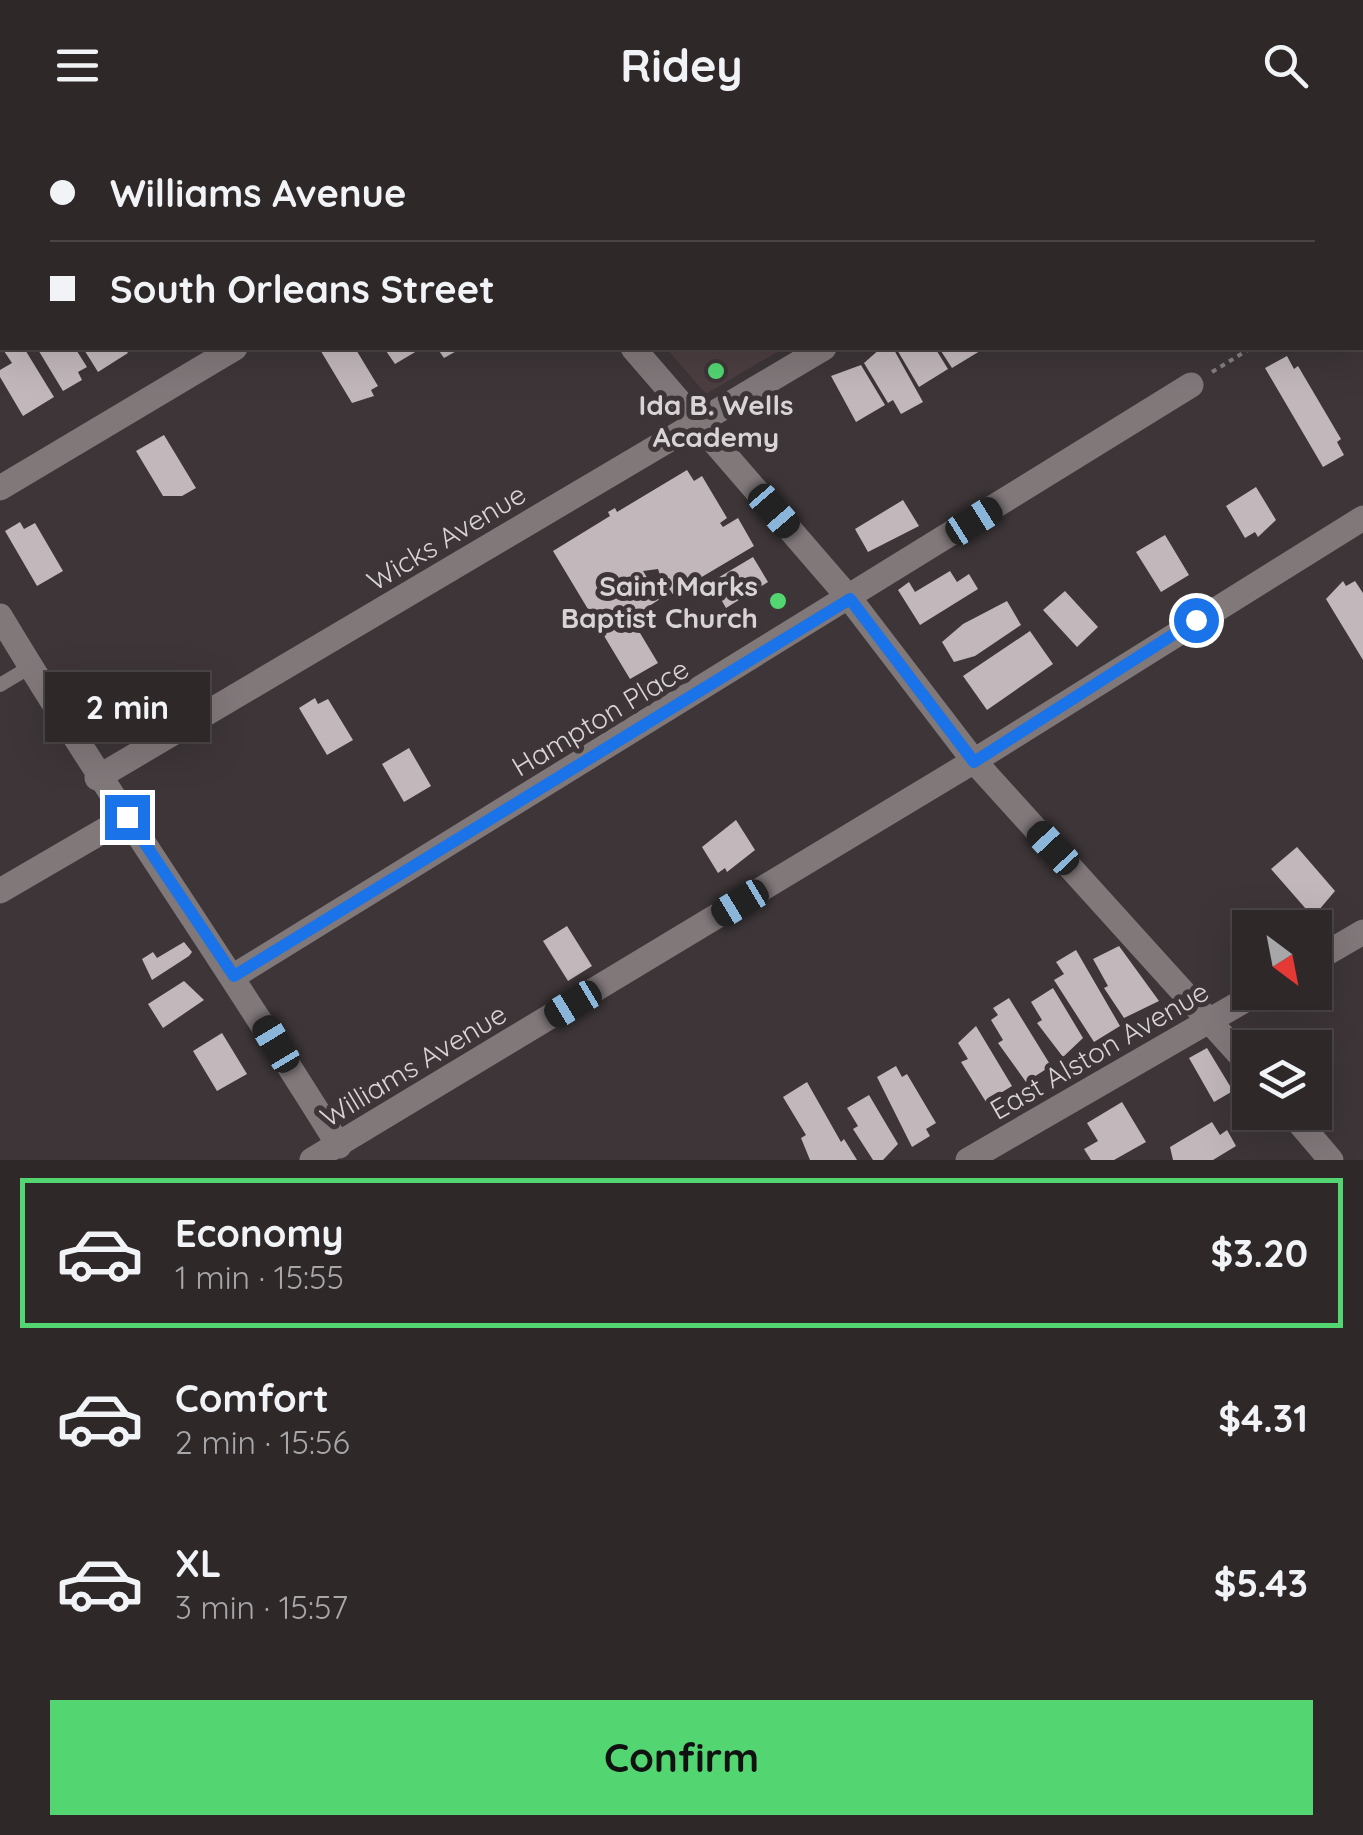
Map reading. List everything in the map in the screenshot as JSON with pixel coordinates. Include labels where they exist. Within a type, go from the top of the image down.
[{"type":"street","points":[[0,488],[232,350]]},
{"type":"street","points":[[636,350],[850,599],[974,762],[1232,1045]]},
{"type":"street","name":"Wicks Avenue","points":[[97,778],[821,350]]},
{"type":"street","name":"Hampton Place","points":[[234,976],[1191,385]]},
{"type":"street","name":"Williams Avenue","points":[[312,1160],[974,762],[1363,518]]},
{"type":"street","points":[[0,616],[97,778],[234,976],[338,1146]]},
{"type":"street","points":[[0,891],[127,817]]},
{"type":"street","points":[[1332,950],[1363,932]]},
{"type":"street","name":"East Alston Avenue","points":[[968,1160],[1232,1008]]},
{"type":"street","points":[[1305,1130],[1331,1160]]},
{"type":"lane","points":[[0,685],[30,666]]},
{"type":"path","points":[[1191,385],[1247,350]]},
{"type":"shaded area","name":"Ida B. Wells Academy","points":[[668,350],[781,350],[706,394]]},
{"type":"building","points":[[3,350],[25,350],[54,397],[23,416],[0,377],[0,370],[12,363]]},
{"type":"building","points":[[38,350],[76,350],[87,367],[78,372],[82,380],[63,391]]},
{"type":"building","points":[[84,350],[128,353],[98,372]]},
{"type":"building","points":[[320,350],[356,350],[378,386],[371,390],[374,396],[352,403]]},
{"type":"building","points":[[385,350],[419,350],[395,364]]},
{"type":"building","points":[[438,350],[458,350],[444,358]]},
{"type":"building","points":[[879,350],[894,350],[923,402],[901,414],[893,400],[888,403],[864,363]]},
{"type":"building","points":[[897,350],[936,350],[948,369],[919,387]]},
{"type":"building","points":[[940,350],[980,351],[952,368]]},
{"type":"building","points":[[1287,356],[1294,369],[1298,366],[1341,439],[1337,442],[1344,455],[1323,467],[1265,368]]},
{"type":"building","points":[[861,365],[885,405],[856,422],[831,376]]},
{"type":"building","points":[[164,435],[196,488],[182,496],[163,496],[136,451]]},
{"type":"building","points":[[687,470],[694,481],[702,476],[727,518],[720,523],[723,527],[738,518],[754,546],[673,594],[664,587],[658,569],[643,571],[660,599],[631,618],[658,663],[630,679],[553,551],[610,516],[608,512],[615,508],[617,512]]},
{"type":"building","points":[[1256,487],[1276,520],[1258,537],[1255,532],[1245,538],[1226,506]]},
{"type":"building","points":[[903,500],[919,526],[868,552],[855,529]]},
{"type":"building","points":[[20,522],[24,529],[35,523],[63,571],[37,586],[5,531]]},
{"type":"building","points":[[1165,535],[1189,575],[1161,592],[1136,552]]},
{"type":"building","points":[[753,557],[768,582],[726,608],[711,582]]},
{"type":"building","points":[[950,571],[957,582],[969,574],[978,589],[920,625],[898,590],[909,582],[915,592]]},
{"type":"building","points":[[1343,581],[1346,586],[1355,581],[1363,593],[1363,660],[1326,599]]},
{"type":"building","points":[[1065,591],[1098,627],[1077,647],[1043,610]]},
{"type":"building","points":[[1007,601],[1021,625],[975,656],[954,662],[942,642],[963,624]]},
{"type":"building","points":[[1030,631],[1053,664],[987,710],[963,676]]},
{"type":"building","points":[[315,698],[318,704],[328,699],[353,740],[327,755],[299,708]]},
{"type":"building","points":[[409,748],[431,786],[404,802],[382,764]]},
{"type":"building","points":[[736,820],[755,850],[727,872],[725,868],[718,873],[702,847]]},
{"type":"building","points":[[1297,847],[1335,891],[1319,910],[1307,910],[1271,869]]},
{"type":"building","points":[[567,926],[592,966],[568,981],[543,941]]},
{"type":"building","points":[[184,942],[192,952],[189,956],[152,980],[142,959],[153,952],[157,958]]},
{"type":"building","points":[[1119,946],[1159,1001],[1124,1018],[1104,988],[1108,986],[1093,959]]},
{"type":"building","points":[[1076,950],[1120,1026],[1094,1042],[1054,980],[1064,974],[1056,962]]},
{"type":"building","points":[[184,981],[204,1000],[163,1028],[148,1004]]},
{"type":"building","points":[[1053,988],[1083,1038],[1063,1057],[1037,1023],[1042,1020],[1031,1002]]},
{"type":"building","points":[[1009,998],[1051,1066],[1026,1082],[998,1043],[1003,1040],[991,1020],[998,1015],[993,1008]]},
{"type":"building","points":[[976,1026],[1012,1086],[986,1102],[961,1062],[968,1059],[958,1043]]},
{"type":"building","points":[[222,1033],[247,1074],[217,1091],[193,1051]]},
{"type":"building","points":[[1207,1048],[1232,1092],[1214,1102],[1189,1058]]},
{"type":"building","points":[[896,1066],[902,1077],[907,1074],[936,1123],[926,1129],[930,1136],[912,1147],[877,1077]]},
{"type":"building","points":[[807,1082],[841,1142],[844,1139],[857,1160],[810,1160],[801,1138],[806,1135],[783,1097]]},
{"type":"building","points":[[869,1095],[898,1144],[883,1160],[873,1160],[853,1129],[858,1126],[847,1108]]},
{"type":"building","points":[[1122,1102],[1146,1142],[1114,1160],[1091,1160],[1084,1149],[1098,1141],[1087,1123]]},
{"type":"building","points":[[1212,1122],[1220,1135],[1227,1130],[1236,1146],[1213,1160],[1173,1160],[1170,1147]]},
{"type":"place","name":"Ida B. Wells Academy","points":[[716,371]]},
{"type":"place","name":"Saint Marks Baptist Church","points":[[778,601]]},
{"type":"route","points":[[127,817],[234,976],[850,599],[974,762],[1196,620]]}]
